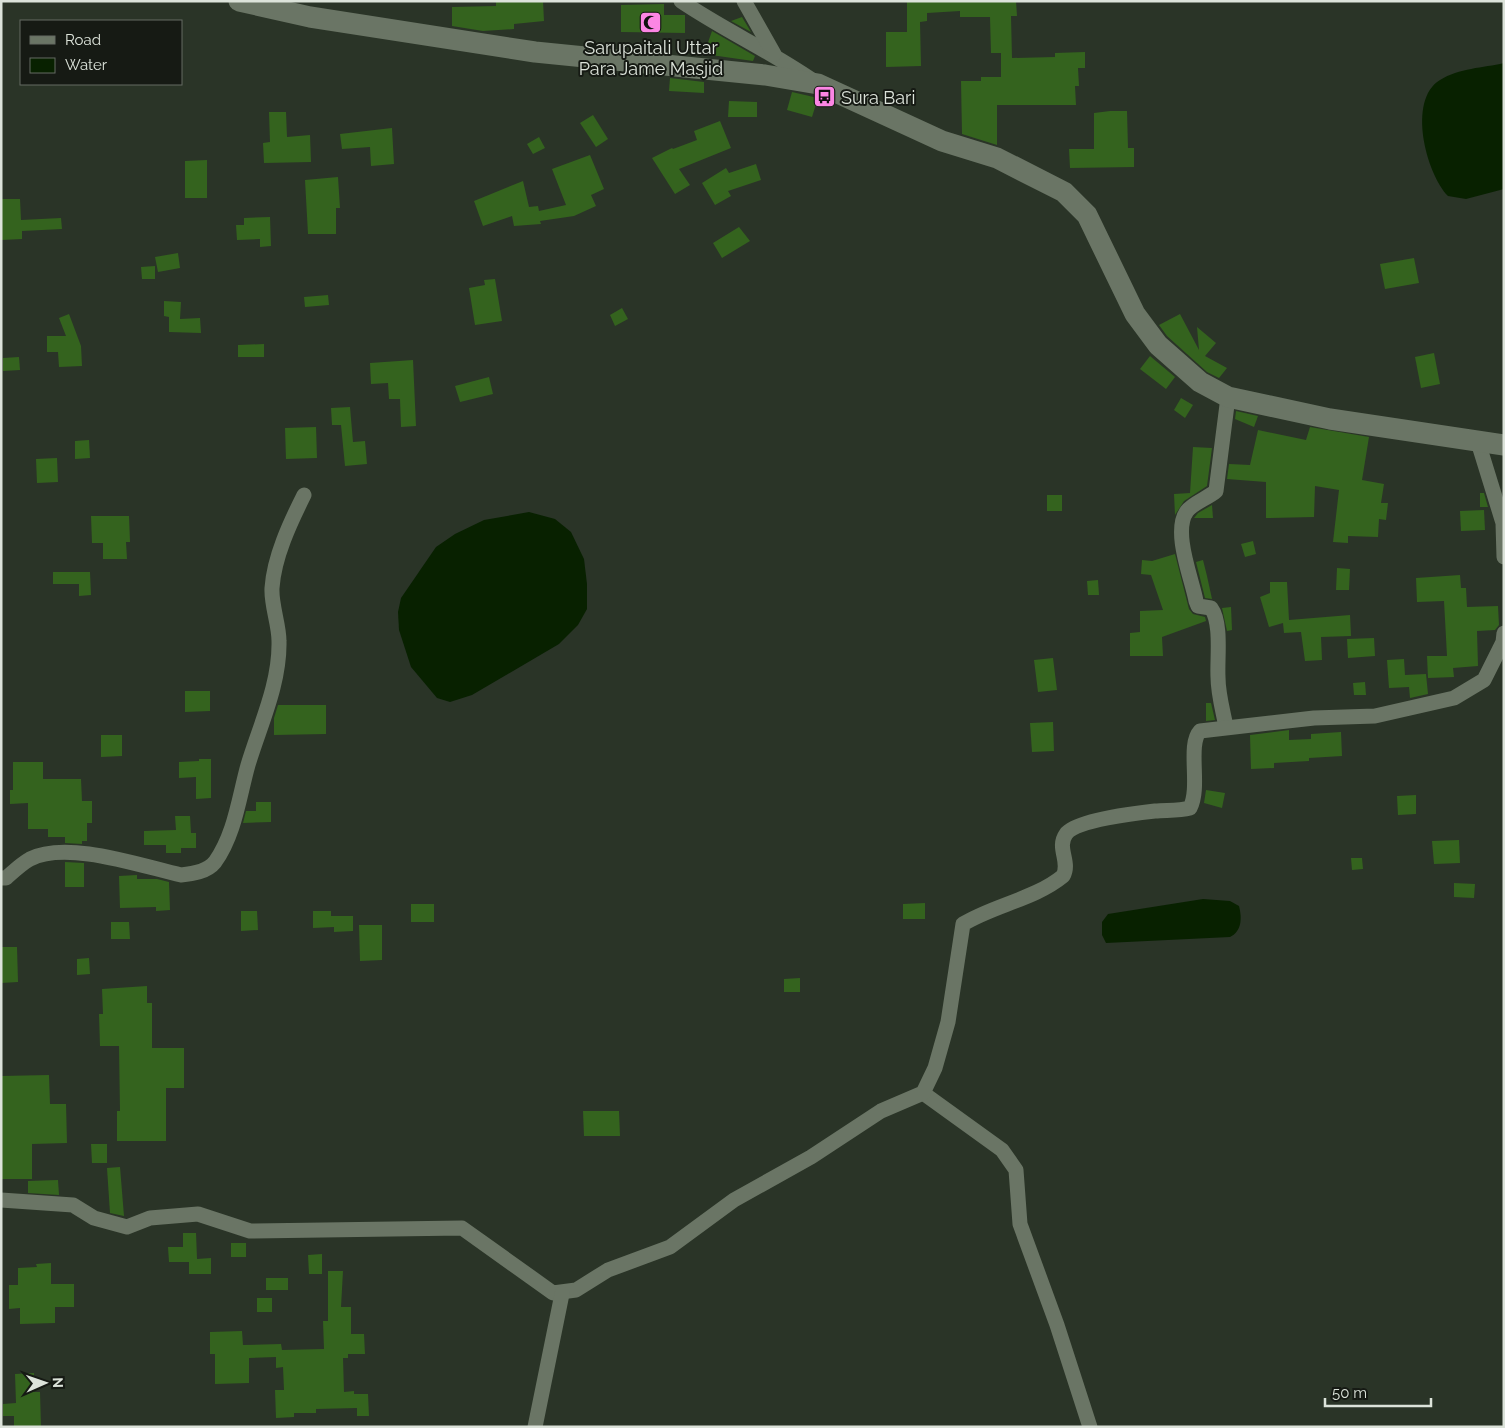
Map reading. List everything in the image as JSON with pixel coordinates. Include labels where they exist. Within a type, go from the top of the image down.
[{"type":"main road","points":[[239,1],[310,17],[535,52],[764,74],[818,84],[942,140],[997,158],[1064,192],[1087,215],[1135,314],[1158,344],[1200,382],[1228,397],[1330,419],[1504,445]]},
{"type":"street","points":[[681,1],[717,25],[774,54],[818,84]]},
{"type":"street","points":[[744,1],[774,54]]},
{"type":"street","points":[[1226,727],[1218,678],[1216,623],[1213,610],[1208,606],[1198,606],[1196,601],[1185,558],[1183,522],[1188,510],[1216,491],[1228,397]]},
{"type":"street","points":[[1478,442],[1503,523],[1504,557]]},
{"type":"street","points":[[1,878],[6,878],[31,859],[58,852],[78,851],[181,874],[194,874],[214,863],[234,824],[252,755],[272,690],[279,641],[272,589],[280,555],[304,496]]},
{"type":"street","points":[[1,1200],[73,1205],[94,1218],[127,1227],[150,1218],[198,1214],[250,1231],[462,1228],[553,1293],[562,1294],[576,1290],[608,1270],[670,1247],[734,1200],[810,1157],[881,1111],[923,1093],[935,1068],[948,1022],[963,924],[977,915],[1039,890],[1063,876],[1066,866],[1062,846],[1066,835],[1074,828],[1099,821],[1190,808],[1195,787],[1197,735],[1200,731],[1314,718],[1375,716],[1454,698],[1484,680],[1503,642],[1504,633]]},
{"type":"street","points":[[923,1093],[1002,1150],[1016,1170],[1020,1224],[1057,1325],[1090,1427]]},
{"type":"street","points":[[535,1427],[562,1294]]},
{"type":"water","points":[[1504,63],[1504,189],[1466,199],[1448,196],[1433,171],[1427,154],[1423,137],[1422,119],[1424,103],[1430,90],[1447,76]]},
{"type":"water","points":[[529,512],[555,519],[571,532],[584,559],[587,609],[578,625],[559,644],[472,695],[450,702],[437,698],[411,667],[399,630],[398,612],[401,598],[436,547],[455,534],[484,520]]},
{"type":"water","points":[[1203,899],[1230,901],[1239,906],[1240,924],[1234,934],[1230,937],[1106,943],[1102,935],[1102,922],[1108,914]]},
{"type":"building","points":[[496,1],[543,1],[544,21],[514,24],[514,29],[483,31],[452,26],[452,7],[496,6]]},
{"type":"building","points":[[907,1],[1016,1],[1017,16],[1011,16],[1012,58],[1055,57],[1055,53],[1085,52],[1085,68],[1078,68],[1079,86],[1075,86],[1076,105],[997,105],[997,145],[962,134],[961,81],[981,81],[981,77],[1001,77],[1001,53],[991,53],[990,17],[960,17],[960,11],[927,13],[927,21],[920,22],[921,66],[886,67],[886,32],[907,32]]},
{"type":"building","points":[[664,4],[664,15],[685,15],[685,33],[621,32],[621,5]]},
{"type":"building","points":[[742,17],[751,32],[731,21]]},
{"type":"building","points":[[712,31],[755,56],[753,61],[704,54]]},
{"type":"building","points":[[670,78],[704,82],[704,93],[669,91]]},
{"type":"building","points":[[792,92],[818,98],[812,117],[787,110]]},
{"type":"building","points":[[729,101],[757,102],[757,117],[728,117]]},
{"type":"building","points":[[1127,111],[1128,148],[1134,148],[1134,167],[1070,168],[1069,149],[1094,149],[1094,113]]},
{"type":"building","points":[[269,112],[286,112],[287,137],[310,135],[311,162],[264,163],[263,143],[270,142]]},
{"type":"building","points":[[593,115],[608,139],[596,147],[580,123]]},
{"type":"building","points":[[720,121],[731,148],[679,169],[690,185],[675,194],[652,158],[672,148],[697,140],[694,131]]},
{"type":"building","points":[[392,128],[394,164],[371,166],[370,147],[342,149],[340,134]]},
{"type":"building","points":[[539,137],[545,148],[533,154],[527,144]]},
{"type":"building","points":[[590,155],[604,189],[591,195],[596,206],[574,216],[540,221],[541,224],[514,226],[512,216],[483,226],[474,201],[523,181],[529,207],[538,206],[539,211],[566,205],[552,169]]},
{"type":"building","points":[[207,160],[207,198],[185,198],[185,161]]},
{"type":"building","points":[[756,164],[761,180],[728,191],[731,196],[715,205],[702,183],[726,168],[729,173]]},
{"type":"building","points":[[338,177],[340,208],[336,208],[336,234],[308,234],[305,180]]},
{"type":"building","points":[[1,199],[20,199],[21,220],[61,218],[62,229],[22,231],[22,239],[1,240]]},
{"type":"building","points":[[270,217],[271,246],[260,247],[260,239],[237,240],[236,225],[244,225],[244,218]]},
{"type":"building","points":[[739,227],[750,241],[722,258],[713,243]]},
{"type":"building","points":[[178,253],[180,268],[158,272],[155,257]]},
{"type":"building","points":[[1414,258],[1419,283],[1385,289],[1380,264]]},
{"type":"building","points":[[155,266],[155,279],[142,279],[141,267]]},
{"type":"building","points":[[495,279],[502,321],[475,325],[469,288],[485,285],[484,280]]},
{"type":"building","points":[[328,295],[329,305],[305,307],[304,297]]},
{"type":"building","points":[[164,301],[181,302],[180,319],[200,318],[201,333],[169,332],[169,317],[164,316]]},
{"type":"building","points":[[622,308],[628,319],[615,326],[610,315]]},
{"type":"building","points":[[69,314],[81,346],[82,366],[59,367],[58,352],[47,352],[47,336],[66,336],[59,318]]},
{"type":"building","points":[[1180,314],[1199,350],[1197,327],[1216,343],[1205,356],[1227,368],[1219,378],[1207,372],[1167,336],[1159,325]]},
{"type":"building","points":[[264,344],[264,357],[238,357],[238,345]]},
{"type":"building","points":[[1434,353],[1440,384],[1421,388],[1415,357]]},
{"type":"building","points":[[1150,356],[1175,377],[1166,389],[1140,369]]},
{"type":"building","points":[[19,357],[20,370],[3,371],[3,358]]},
{"type":"building","points":[[413,360],[416,426],[401,427],[400,399],[389,399],[388,383],[371,384],[370,363]]},
{"type":"building","points":[[489,377],[493,394],[460,402],[455,386]]},
{"type":"building","points":[[1181,398],[1193,405],[1185,418],[1174,410]]},
{"type":"building","points":[[350,407],[353,442],[365,441],[367,464],[345,466],[341,425],[332,425],[331,408]]},
{"type":"building","points":[[1236,411],[1258,416],[1254,427],[1235,419]]},
{"type":"building","points":[[316,427],[317,458],[286,459],[285,428]]},
{"type":"building","points":[[1310,427],[1369,437],[1362,480],[1384,484],[1381,503],[1388,503],[1386,520],[1379,519],[1378,537],[1348,536],[1348,543],[1333,542],[1339,490],[1315,486],[1314,517],[1266,518],[1266,482],[1227,479],[1229,464],[1250,465],[1258,430],[1306,440]]},
{"type":"building","points":[[89,440],[90,458],[75,459],[75,441]]},
{"type":"building","points":[[1193,447],[1212,448],[1207,486],[1184,501],[1175,515],[1174,494],[1190,493]]},
{"type":"building","points":[[57,458],[58,482],[37,483],[36,459]]},
{"type":"building","points":[[1480,493],[1484,493],[1488,507],[1480,507]]},
{"type":"building","points":[[1047,495],[1062,495],[1062,511],[1047,511]]},
{"type":"building","points":[[1212,505],[1213,518],[1194,518],[1198,513]]},
{"type":"building","points":[[1484,510],[1485,530],[1461,531],[1460,511]]},
{"type":"building","points":[[91,516],[129,516],[130,542],[126,542],[127,559],[103,559],[103,543],[92,543]]},
{"type":"building","points":[[1253,541],[1256,554],[1245,557],[1241,544]]},
{"type":"building","points":[[1175,554],[1189,609],[1193,614],[1205,617],[1206,621],[1162,637],[1163,656],[1130,656],[1130,633],[1140,632],[1140,611],[1163,610],[1151,575],[1141,574],[1142,560],[1152,561]]},
{"type":"building","points":[[1203,560],[1212,599],[1205,598],[1196,562]]},
{"type":"building","points":[[1337,568],[1350,569],[1349,590],[1336,590]]},
{"type":"building","points":[[53,572],[90,572],[91,595],[79,596],[79,584],[53,584]]},
{"type":"building","points":[[1460,575],[1461,588],[1466,588],[1467,607],[1498,606],[1499,625],[1495,630],[1477,631],[1478,666],[1453,668],[1454,677],[1428,678],[1427,656],[1447,656],[1444,601],[1417,602],[1416,578]]},
{"type":"building","points":[[1098,580],[1099,595],[1088,595],[1087,581]]},
{"type":"building","points":[[1270,582],[1287,582],[1289,620],[1350,615],[1351,636],[1321,637],[1322,660],[1305,661],[1301,632],[1284,633],[1283,623],[1269,627],[1260,597],[1270,593]]},
{"type":"building","points":[[1231,607],[1232,630],[1227,631],[1222,608]]},
{"type":"building","points":[[1374,638],[1375,656],[1348,658],[1347,639]]},
{"type":"building","points":[[1053,658],[1057,690],[1038,692],[1034,660]]},
{"type":"building","points":[[1404,659],[1405,675],[1426,674],[1428,694],[1410,698],[1409,687],[1389,688],[1387,660]]},
{"type":"building","points":[[1365,682],[1366,695],[1354,695],[1353,683]]},
{"type":"building","points":[[185,691],[210,691],[210,711],[185,712]]},
{"type":"building","points":[[1206,703],[1211,703],[1215,720],[1206,721]]},
{"type":"building","points":[[278,705],[326,705],[326,734],[274,735],[274,718]]},
{"type":"building","points":[[1053,722],[1054,751],[1032,752],[1030,723]]},
{"type":"building","points":[[1289,730],[1289,740],[1311,739],[1311,734],[1341,732],[1342,756],[1309,758],[1309,761],[1274,763],[1274,768],[1251,769],[1250,735]]},
{"type":"building","points":[[101,735],[122,735],[122,756],[101,757]]},
{"type":"building","points":[[199,759],[211,759],[211,798],[196,799],[196,777],[179,778],[179,762],[199,761]]},
{"type":"building","points":[[13,762],[43,762],[43,779],[81,779],[82,801],[92,801],[92,823],[87,823],[87,841],[82,841],[82,844],[65,843],[65,837],[48,837],[48,829],[28,829],[28,803],[10,804],[10,790],[13,790]]},
{"type":"building","points":[[1206,790],[1225,793],[1222,808],[1204,803]]},
{"type":"building","points":[[1416,795],[1416,814],[1398,815],[1397,796]]},
{"type":"building","points":[[256,802],[271,802],[271,822],[243,823],[246,811],[256,811]]},
{"type":"building","points":[[175,816],[190,816],[191,833],[196,833],[196,848],[181,848],[181,853],[166,853],[166,845],[144,845],[144,831],[176,830]]},
{"type":"building","points":[[1459,840],[1460,863],[1434,864],[1432,841]]},
{"type":"building","points":[[1351,858],[1362,858],[1363,869],[1352,870]]},
{"type":"building","points":[[65,862],[84,863],[84,887],[65,887]]},
{"type":"building","points":[[137,875],[137,879],[157,879],[169,882],[170,910],[156,911],[156,907],[120,908],[119,876]]},
{"type":"building","points":[[1454,883],[1475,884],[1474,898],[1454,897]]},
{"type":"building","points":[[925,903],[925,919],[903,919],[903,904]]},
{"type":"building","points":[[411,904],[434,904],[434,922],[411,922]]},
{"type":"building","points":[[241,911],[257,911],[258,930],[241,931]]},
{"type":"building","points":[[313,911],[331,911],[331,916],[353,916],[353,931],[334,932],[334,927],[313,928]]},
{"type":"building","points":[[111,922],[129,922],[130,939],[111,939]]},
{"type":"building","points":[[359,925],[382,925],[382,960],[360,961]]},
{"type":"building","points":[[1,947],[17,947],[18,982],[1,983]]},
{"type":"building","points":[[89,958],[90,974],[77,975],[77,959]]},
{"type":"building","points":[[800,978],[800,992],[784,992],[784,979]]},
{"type":"building","points":[[147,986],[147,1003],[152,1003],[152,1048],[184,1048],[184,1088],[166,1088],[166,1141],[117,1141],[117,1111],[120,1111],[119,1046],[100,1046],[99,1014],[103,1014],[102,989]]},
{"type":"building","points":[[49,1075],[50,1104],[66,1104],[67,1143],[32,1144],[32,1179],[1,1179],[1,1076]]},
{"type":"building","points":[[583,1111],[619,1111],[620,1136],[584,1136]]},
{"type":"building","points":[[91,1144],[107,1144],[107,1163],[92,1163]]},
{"type":"building","points":[[120,1167],[124,1216],[110,1213],[107,1168]]},
{"type":"building","points":[[58,1180],[59,1195],[28,1193],[28,1181]]},
{"type":"building","points":[[183,1233],[196,1233],[197,1259],[211,1258],[211,1274],[189,1274],[189,1262],[169,1262],[168,1247],[183,1247]]},
{"type":"building","points":[[231,1243],[246,1243],[246,1257],[231,1257]]},
{"type":"building","points":[[322,1254],[322,1274],[309,1274],[308,1255]]},
{"type":"building","points":[[51,1263],[51,1284],[74,1284],[74,1307],[55,1307],[55,1323],[20,1324],[20,1308],[9,1309],[9,1285],[18,1285],[18,1268],[37,1267],[36,1264]]},
{"type":"building","points":[[328,1271],[343,1271],[341,1307],[351,1307],[351,1334],[364,1334],[365,1354],[348,1354],[348,1358],[343,1358],[344,1392],[354,1391],[354,1394],[368,1394],[369,1416],[357,1416],[357,1408],[316,1409],[316,1413],[294,1413],[294,1417],[276,1418],[275,1390],[284,1390],[283,1367],[276,1368],[276,1357],[249,1358],[249,1383],[215,1384],[215,1354],[210,1354],[210,1332],[242,1331],[243,1345],[281,1344],[282,1350],[324,1349],[323,1321],[328,1321]]},
{"type":"building","points":[[266,1278],[288,1278],[288,1290],[266,1290]]},
{"type":"building","points":[[257,1298],[272,1298],[272,1312],[257,1312]]},
{"type":"building","points":[[34,1373],[34,1392],[40,1392],[41,1427],[14,1427],[14,1416],[3,1416],[3,1404],[16,1403],[15,1374]]},
{"type":"place","name":"Sarupaitali Uttar Para Jame Masjid","points":[[651,22]]},
{"type":"place","name":"Sura Bari","points":[[825,97]]}]
